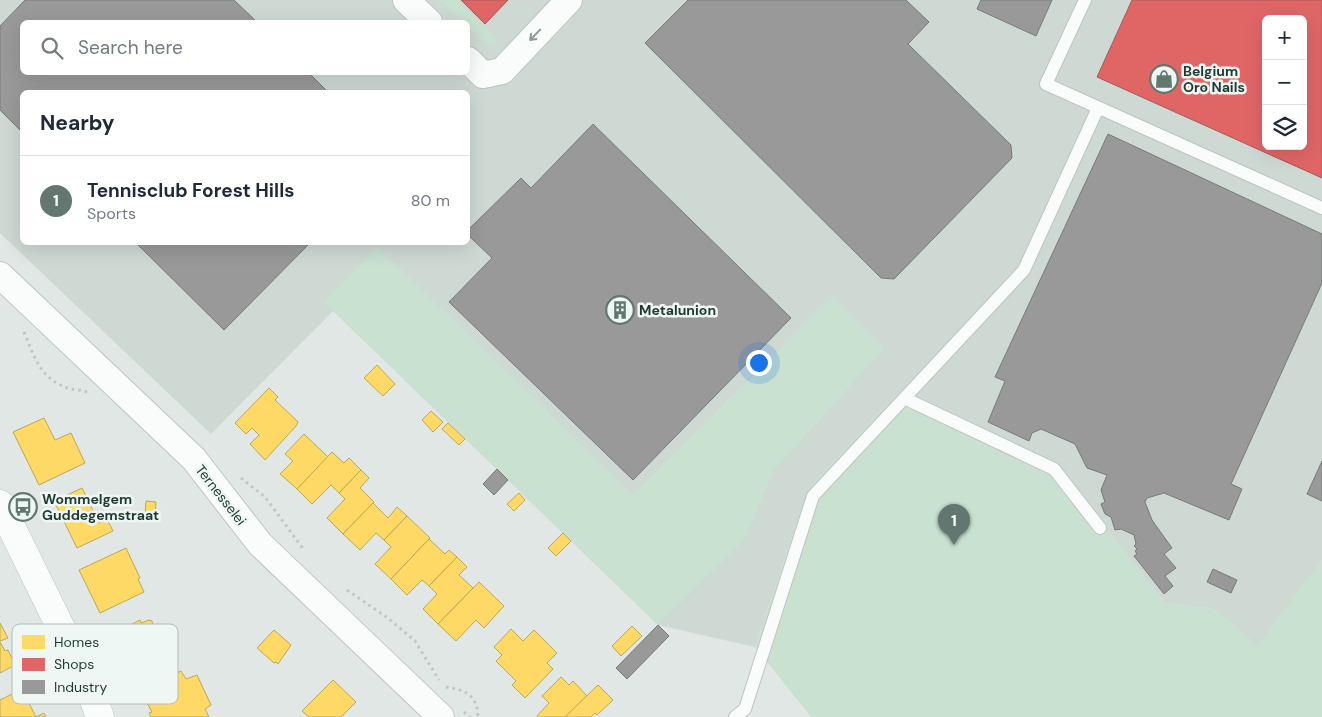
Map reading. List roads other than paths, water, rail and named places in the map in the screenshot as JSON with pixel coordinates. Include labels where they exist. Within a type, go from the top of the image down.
[{"type":"street","points":[[406,0],[427,20]]},
{"type":"street","points":[[470,62],[483,75],[502,70],[569,0]]},
{"type":"street","name":"Ternesselei","points":[[0,275],[194,459],[260,544],[441,717]]},
{"type":"street","points":[[0,504],[59,624]]},
{"type":"street","points":[[95,704],[100,717]]},
{"type":"lane","points":[[1085,0],[1046,84],[1322,208]]},
{"type":"lane","points":[[740,713],[813,496],[906,399],[1024,270],[1098,108]]},
{"type":"lane","points":[[906,399],[1054,469],[1100,528]]},
{"type":"place","name":"Belgium Oro Nails","points":[[1164,79]]},
{"type":"place","name":"Metalunion","points":[[620,310]]},
{"type":"place","name":"Wommelgem Guddegemstraat","points":[[23,507]]},
{"type":"place","name":"Tennisclub Forest Hills","points":[[954,545]]}]
